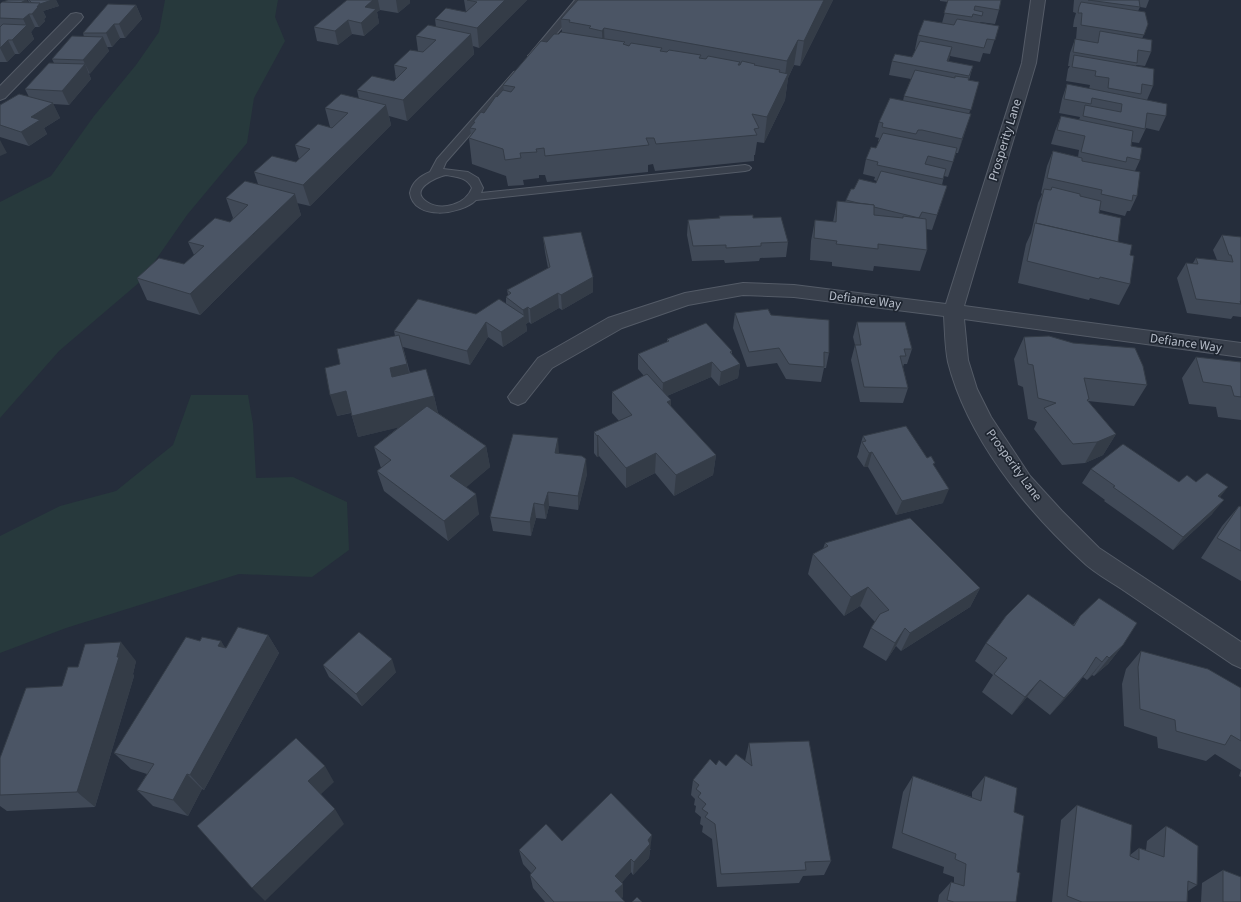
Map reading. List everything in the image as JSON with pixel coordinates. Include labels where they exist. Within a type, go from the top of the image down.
[{"type":"street","name":"Prosperity Lane","points":[[1038,0],[1029,63],[953,311],[958,360],[967,389],[981,419],[1022,482],[1054,518],[1091,555],[1241,656]]},
{"type":"street","points":[[0,95],[76,17]]},
{"type":"street","name":"Defiance Way","points":[[518,397],[545,363],[615,323],[685,299],[743,289],[794,291],[1241,350]]},
{"type":"lane","points":[[435,174],[441,161],[525,66],[580,0]]},
{"type":"lane","points":[[475,197],[745,168]]},
{"type":"lane","points":[[456,172],[474,179],[478,185],[478,191],[475,197],[464,205],[450,209],[435,209],[422,205],[414,194],[415,188],[426,178],[435,174],[456,172]]},
{"type":"shaded area","points":[[165,0],[278,0],[275,17],[285,41],[254,98],[247,143],[187,215],[141,281],[59,351],[0,418],[0,202],[51,176],[94,116],[136,65],[159,32]]},
{"type":"shaded area","points":[[191,395],[248,395],[253,424],[256,478],[293,477],[347,502],[349,550],[312,577],[239,574],[66,628],[0,653],[0,536],[60,506],[116,491],[173,445]]},
{"type":"building","points":[[8,0],[26,0],[20,3],[3,2]]},
{"type":"building","points":[[29,0],[52,0],[40,4],[32,3]]},
{"type":"building","points":[[347,0],[373,0],[365,7],[376,9],[361,23],[348,20],[335,31],[314,27]]},
{"type":"building","points":[[467,0],[505,0],[477,28],[435,19],[446,8],[466,12],[477,2]]},
{"type":"building","points":[[578,0],[824,0],[804,41],[798,40],[787,61],[604,28],[602,31],[589,28],[591,26],[561,19]]},
{"type":"building","points":[[948,0],[1001,0],[999,10],[975,6],[974,10],[983,12],[982,16],[973,14],[972,17],[944,13]]},
{"type":"building","points":[[1088,0],[1139,0],[1140,7]]},
{"type":"building","points":[[2,2],[40,3],[32,14],[29,14],[23,19],[0,18],[0,4]]},
{"type":"building","points":[[1081,2],[1145,12],[1148,24],[1144,35],[1081,25],[1082,13],[1078,13]]},
{"type":"building","points":[[108,4],[136,5],[119,24],[114,24],[106,33],[83,33]]},
{"type":"building","points":[[957,19],[999,26],[995,40],[987,39],[984,48],[918,35],[924,20],[954,25]]},
{"type":"building","points":[[3,24],[27,25],[12,40],[8,40],[0,48],[0,27]]},
{"type":"building","points":[[428,25],[471,34],[403,100],[357,90],[372,76],[394,81],[407,68],[394,65],[410,50],[423,52],[436,40],[416,36]]},
{"type":"building","points":[[1100,31],[1152,40],[1151,52],[1138,50],[1137,63],[1073,52],[1075,39],[1098,43]]},
{"type":"building","points":[[561,32],[625,42],[623,44],[629,46],[631,43],[662,48],[660,51],[667,52],[669,50],[701,55],[699,58],[706,59],[708,56],[740,62],[738,65],[740,65],[742,61],[780,70],[779,72],[788,74],[767,117],[752,114],[759,128],[754,129],[757,135],[656,144],[654,138],[646,138],[649,145],[545,156],[544,148],[536,149],[537,152],[520,153],[521,158],[505,160],[503,149],[469,138],[476,129],[470,128],[481,112],[484,113],[496,96],[497,97],[503,90],[511,92],[515,87],[503,85],[541,41],[547,42],[554,34],[559,34]]},
{"type":"building","points":[[72,36],[103,37],[83,60],[52,59]]},
{"type":"building","points":[[920,41],[952,47],[947,61],[973,66],[969,76],[892,61],[895,54],[912,57]]},
{"type":"building","points":[[1074,55],[1154,69],[1153,86],[1142,84],[1141,94],[1108,88],[1109,78],[1095,76],[1096,71],[1072,67]]},
{"type":"building","points":[[49,63],[85,64],[62,91],[25,89]]},
{"type":"building","points":[[915,70],[955,78],[955,76],[969,78],[968,80],[979,82],[971,110],[904,96]]},
{"type":"building","points":[[1067,84],[1167,104],[1166,116],[1147,113],[1145,129],[1083,116],[1085,105],[1121,112],[1122,104],[1092,98],[1091,104],[1064,99]]},
{"type":"building","points":[[19,94],[53,103],[31,117],[40,120],[21,132],[0,125],[0,105]]},
{"type":"building","points":[[341,94],[386,105],[303,185],[254,172],[272,156],[296,162],[310,149],[295,145],[318,124],[332,128],[348,113],[325,108]]},
{"type":"building","points":[[890,98],[971,114],[962,139],[922,130],[918,130],[916,134],[882,127],[883,123],[879,122]]},
{"type":"building","points":[[1061,116],[1133,131],[1131,146],[1142,148],[1140,160],[1127,157],[1126,162],[1081,152],[1085,136],[1057,130]]},
{"type":"building","points":[[883,133],[957,148],[953,162],[928,156],[925,164],[946,169],[943,179],[877,165],[878,162],[866,159],[871,147],[876,148]]},
{"type":"building","points":[[1053,151],[1082,158],[1082,161],[1140,172],[1137,196],[1133,195],[1132,201],[1101,194],[1102,190],[1047,178]]},
{"type":"building","points":[[881,171],[947,186],[937,215],[922,212],[919,218],[874,207],[874,205],[846,200],[851,189],[854,189],[859,179],[876,183]]},
{"type":"building","points":[[245,181],[295,194],[190,294],[137,278],[159,258],[184,264],[204,246],[188,242],[215,218],[230,222],[248,205],[226,198]]},
{"type":"building","points":[[1052,187],[1101,201],[1099,213],[1121,218],[1118,242],[1036,223],[1044,189],[1051,190]]},
{"type":"building","points":[[837,201],[874,205],[874,215],[903,218],[903,216],[926,219],[927,250],[878,244],[878,249],[836,244],[837,241],[814,238],[815,220],[836,222]]},
{"type":"building","points":[[753,215],[753,218],[781,217],[788,242],[761,243],[761,246],[726,248],[726,245],[693,246],[688,220],[720,218],[719,216]]},
{"type":"building","points":[[1035,223],[1132,245],[1130,255],[1134,256],[1130,284],[1100,277],[1099,279],[1027,261]]},
{"type":"building","points":[[581,232],[593,277],[561,295],[558,293],[530,309],[528,307],[523,310],[506,297],[511,293],[507,290],[550,267],[543,237]]},
{"type":"building","points":[[1222,235],[1241,237],[1241,304],[1196,299],[1186,263],[1198,264],[1196,258],[1233,262]]},
{"type":"building","points":[[418,299],[476,314],[499,299],[525,316],[501,332],[486,322],[467,351],[394,331]]},
{"type":"building","points":[[768,309],[771,315],[829,320],[829,353],[824,352],[824,367],[789,364],[779,348],[749,352],[735,313]]},
{"type":"building","points":[[857,322],[905,322],[912,349],[904,349],[906,356],[900,356],[908,388],[864,387],[855,345],[861,345]]},
{"type":"building","points":[[706,323],[732,351],[730,352],[740,364],[721,372],[712,362],[663,383],[638,354],[669,341],[667,339]]},
{"type":"building","points":[[399,335],[407,364],[390,368],[392,377],[426,369],[434,396],[352,416],[346,391],[330,395],[325,368],[340,364],[337,349]]},
{"type":"building","points":[[1049,336],[1073,343],[1135,348],[1143,366],[1147,385],[1084,378],[1089,399],[1087,400],[1116,434],[1097,442],[1073,444],[1044,408],[1056,403],[1038,398],[1033,365],[1028,364],[1024,337]]},
{"type":"building","points":[[1196,357],[1241,362],[1241,397],[1234,396],[1231,386],[1203,382]]},
{"type":"building","points":[[647,374],[671,400],[667,402],[716,455],[676,475],[656,453],[626,468],[598,435],[597,436],[594,432],[632,415],[612,392]]},
{"type":"building","points":[[427,406],[486,446],[450,476],[476,494],[444,521],[377,471],[391,460],[374,447]]},
{"type":"building","points":[[906,426],[927,458],[931,456],[935,463],[933,464],[949,489],[902,501],[872,452],[869,453],[862,442],[866,441],[863,436]]},
{"type":"building","points":[[513,434],[558,438],[555,453],[582,456],[586,459],[578,496],[548,492],[544,505],[534,503],[530,522],[490,517]]},
{"type":"building","points":[[1123,444],[1179,482],[1187,475],[1196,482],[1207,473],[1228,487],[1218,496],[1224,500],[1183,537],[1113,487],[1115,486],[1091,469]]},
{"type":"building","points":[[1239,506],[1241,507],[1241,551],[1217,538]]},
{"type":"building","points":[[910,518],[980,588],[910,633],[905,628],[895,643],[871,628],[880,614],[889,610],[868,587],[851,597],[813,554],[828,546],[825,543]]},
{"type":"building","points":[[1028,594],[1074,626],[1080,616],[1099,598],[1137,623],[1123,645],[1109,658],[1107,656],[1102,662],[1096,657],[1086,673],[1064,698],[1040,680],[1025,697],[994,674],[1007,658],[986,643],[1006,616]]},
{"type":"building","points":[[238,627],[268,635],[190,775],[187,774],[173,800],[137,790],[154,764],[114,753],[186,637],[200,641],[202,637],[221,641],[218,646],[226,648]]},
{"type":"building","points":[[359,632],[392,659],[356,694],[323,665]]},
{"type":"building","points":[[121,642],[117,657],[119,657],[77,792],[0,795],[0,758],[26,688],[62,686],[68,667],[78,667],[85,644]]},
{"type":"building","points":[[1141,651],[1208,669],[1241,688],[1241,741],[1231,735],[1225,745],[1176,731],[1175,720],[1140,709],[1138,667]]},
{"type":"building","points":[[296,738],[325,766],[308,781],[335,809],[252,888],[197,826]]},
{"type":"building","points":[[809,741],[831,861],[805,862],[806,870],[721,874],[715,824],[705,817],[708,813],[702,809],[706,804],[698,797],[701,793],[696,789],[699,785],[693,780],[710,759],[716,765],[719,760],[726,766],[736,754],[752,766],[749,743]]},
{"type":"building","points":[[913,776],[981,801],[985,776],[1017,788],[1014,812],[1024,816],[1017,872],[1020,873],[1016,902],[954,902],[947,900],[951,882],[964,886],[966,864],[955,859],[956,854],[902,833]]},
{"type":"building","points":[[611,793],[652,835],[648,840],[650,844],[634,862],[631,859],[615,876],[623,884],[615,891],[625,902],[554,902],[530,875],[536,868],[519,850],[546,824],[562,841]]},
{"type":"building","points":[[1077,805],[1132,825],[1130,856],[1139,860],[1139,848],[1164,857],[1166,826],[1198,846],[1197,885],[1188,881],[1187,902],[1082,902],[1067,896]]},
{"type":"building","points":[[1223,870],[1241,877],[1241,902],[1223,902]]},
{"type":"building","points":[[637,897],[642,902],[632,902]]}]
